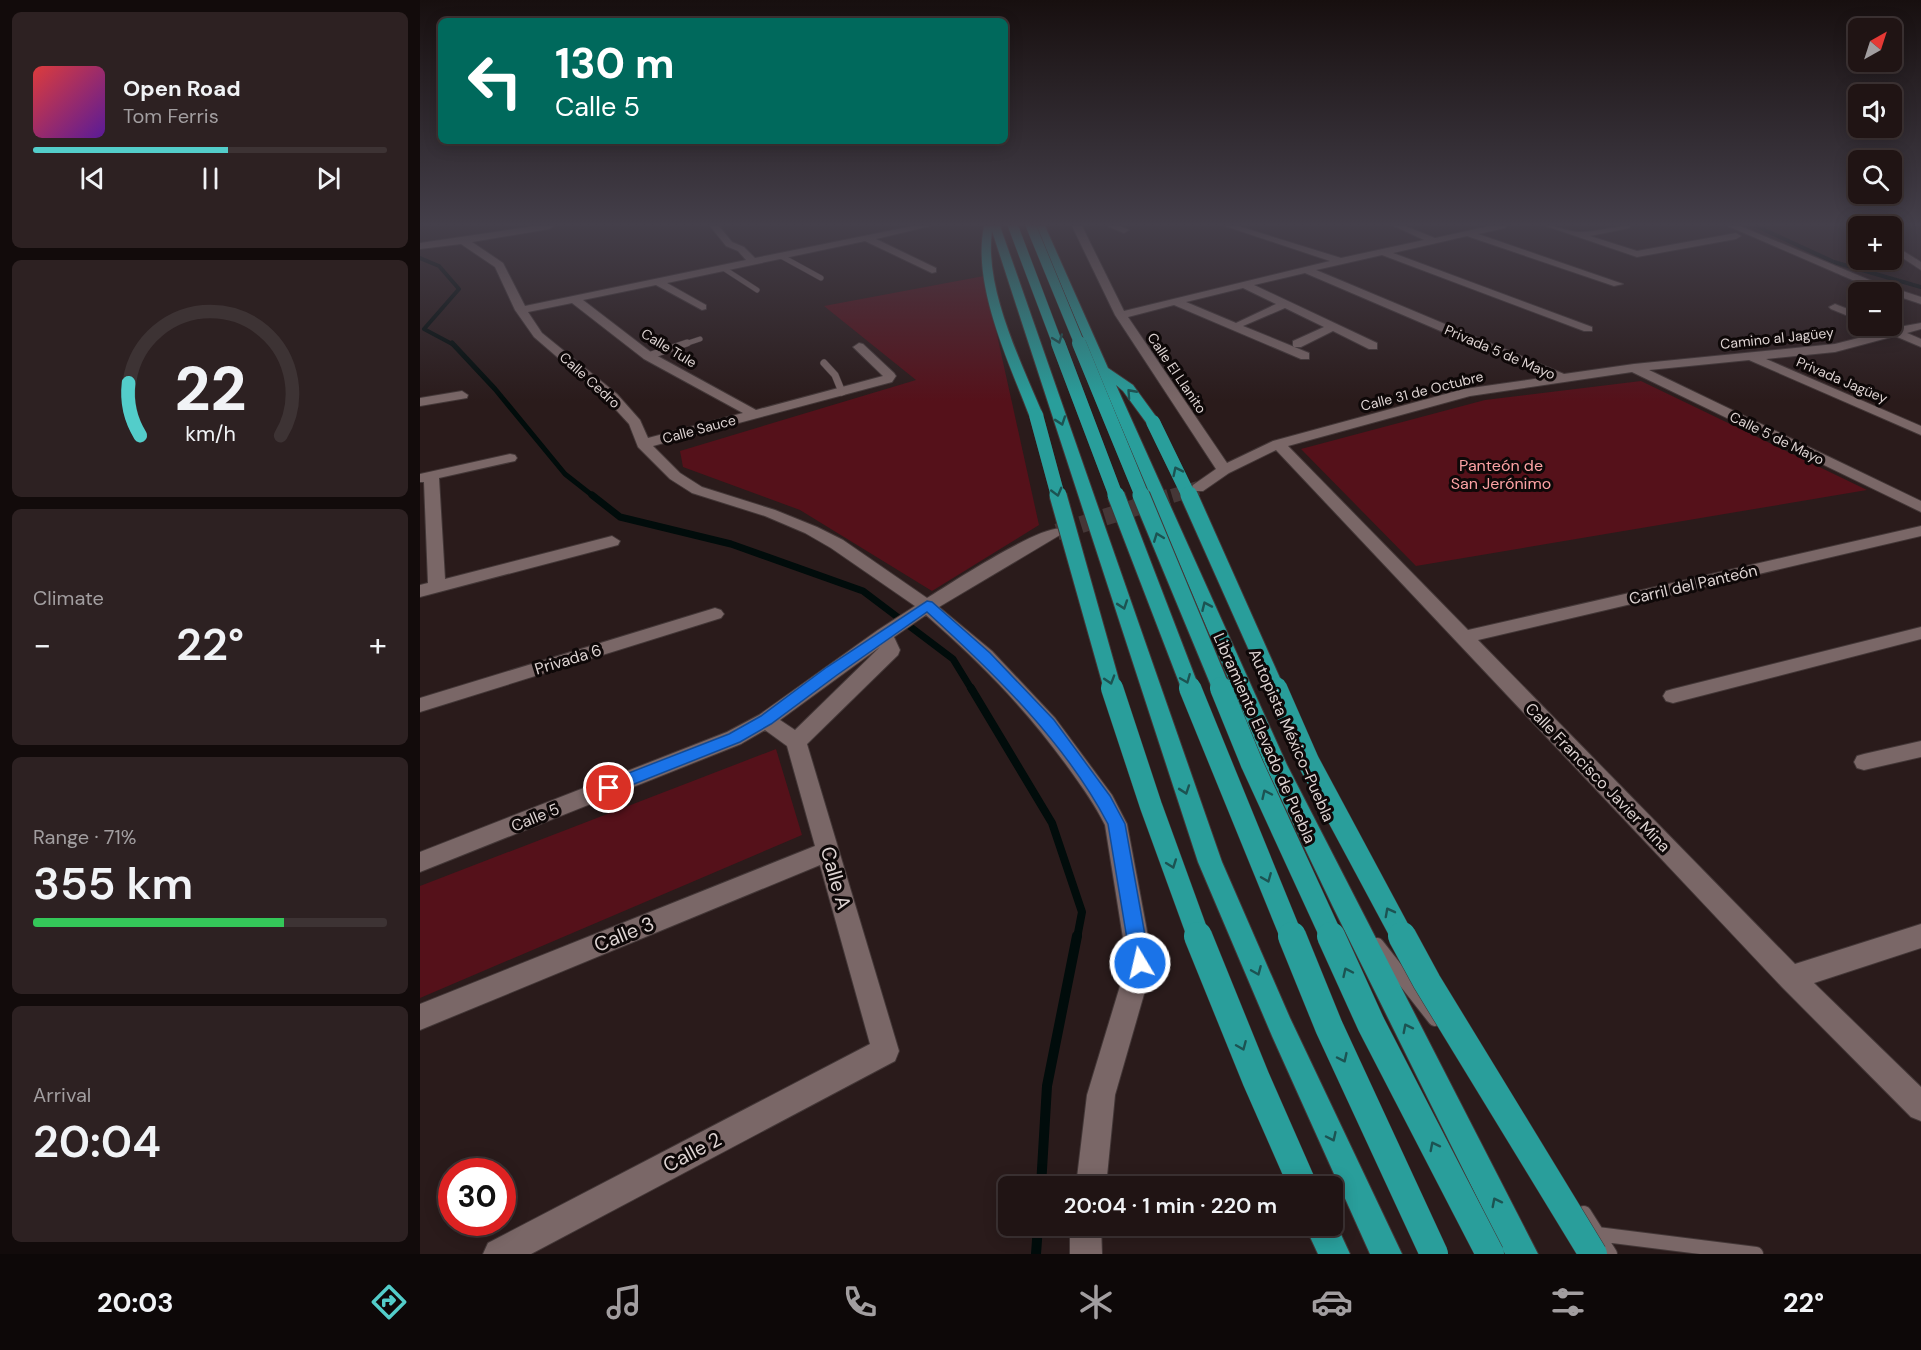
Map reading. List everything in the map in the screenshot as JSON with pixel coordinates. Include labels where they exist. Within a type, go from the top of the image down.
[{"type":"highway","points":[[991,285],[1000,322],[1036,415],[1103,660],[1132,753],[1231,1020],[1299,1176]]},
{"type":"highway","points":[[1015,285],[1210,862],[1281,1027],[1386,1254]]},
{"type":"highway","points":[[1035,285],[1190,690],[1329,1027],[1434,1254]]},
{"type":"highway","name":"Libramiento Elevado de Puebla","points":[[1055,285],[1252,765],[1371,1024],[1490,1254]]},
{"type":"highway","name":"Autopista México-Puebla","points":[[1066,285],[1276,765],[1522,1254]]},
{"type":"highway","points":[[1103,370],[1128,388],[1153,422],[1198,513],[1308,761],[1427,982],[1595,1244]]},
{"type":"highway","points":[[1326,1236],[1334,1254]]},
{"type":"street","name":"Calle Cedro","points":[[509,285],[521,310],[538,335],[612,397],[635,423],[643,444],[675,476],[697,490],[770,513],[837,544],[985,656],[1048,724],[1104,801],[1116,824],[1140,963],[1101,1095],[1092,1176]]},
{"type":"street","points":[[521,310],[646,285]]},
{"type":"street","points":[[662,285],[702,307]]},
{"type":"street","name":"Calle El Llanito","points":[[1106,285],[1121,315],[1224,470]]},
{"type":"street","points":[[1121,315],[1245,285],[1373,346]]},
{"type":"street","name":"Privada 5 de Mayo","points":[[1340,285],[1562,378]]},
{"type":"street","points":[[1471,285],[1588,328]]},
{"type":"street","points":[[1872,285],[1921,301]]},
{"type":"street","name":"Calle Tule","points":[[574,299],[648,356],[754,414]]},
{"type":"street","points":[[1176,302],[1305,356]]},
{"type":"street","points":[[1242,323],[1286,304]]},
{"type":"street","points":[[1835,307],[1848,313]]},
{"type":"street","name":"Camino al Jagüey","points":[[1902,330],[1921,326]]},
{"type":"street","points":[[1297,345],[1333,327]]},
{"type":"street","points":[[1902,335],[1921,343]]},
{"type":"street","name":"Camino al Jagüey","points":[[1634,368],[1835,348],[1880,336]]},
{"type":"street","name":"Calle Sauce","points":[[643,444],[882,382],[890,376],[879,363],[859,347]]},
{"type":"street","name":"Privada Jagüey","points":[[1750,357],[1921,431]]},
{"type":"street","name":"Calle 31 de Octubre","points":[[1198,488],[1224,470],[1278,444],[1469,392],[1634,368]]},
{"type":"street","name":"Calle 5 de Mayo","points":[[1634,368],[1921,507]]},
{"type":"street","points":[[420,402],[462,394]]},
{"type":"street","name":"Calle Francisco Javier Mina","points":[[1278,444],[1791,978],[1921,1107]]},
{"type":"street","points":[[510,458],[426,477],[428,589],[612,541]]},
{"type":"street","name":"Carril del Panteón","points":[[1465,637],[1921,531]]},
{"type":"street","name":"Calle 5","points":[[420,862],[734,738],[766,720],[922,609],[1021,549],[1057,532]]},
{"type":"street","name":"Privada 6","points":[[420,705],[715,614]]},
{"type":"street","points":[[766,720],[796,742],[891,650],[887,633]]},
{"type":"street","points":[[1672,696],[1921,633]]},
{"type":"street","name":"Calle A","points":[[796,742],[885,1051]]},
{"type":"street","points":[[1864,762],[1921,748]]},
{"type":"street","name":"Calle 3","points":[[420,1017],[828,851]]},
{"type":"street","points":[[1791,978],[1921,936]]},
{"type":"street","name":"Calle 2","points":[[499,1254],[885,1051]]},
{"type":"street","points":[[1086,1236],[1086,1254]]},
{"type":"lane","points":[[749,285],[757,290]]},
{"type":"lane","points":[[648,356],[700,339]]},
{"type":"lane","points":[[824,363],[835,375],[842,392]]},
{"type":"lane","points":[[1341,898],[1571,1192],[1595,1244],[1610,1254]]},
{"type":"lane","points":[[1595,1244],[1756,1254]]},
{"type":"green space","points":[[939,285],[986,285],[1039,525],[932,591],[800,510],[683,467],[680,451],[916,380],[824,306]]},
{"type":"green space","name":"Panteón de San Jerónimo","points":[[1641,381],[1867,490],[1416,566],[1301,449],[1485,400]]},
{"type":"green space","points":[[776,749],[802,835],[420,998],[420,886]]},
{"type":"waterway","points":[[454,345],[424,329],[459,289],[455,285]]},
{"type":"waterway","points":[[1912,285],[1921,287]]},
{"type":"waterway","points":[[454,345],[495,389],[565,474],[593,496]]},
{"type":"waterway","points":[[592,495],[620,517],[731,544],[863,591],[953,659],[972,690]]},
{"type":"waterway","points":[[971,688],[1052,823],[1082,912],[1077,938]]},
{"type":"waterway","points":[[1042,1176],[1047,1086],[1077,936]]},
{"type":"waterway","points":[[1036,1254],[1037,1236]]},
{"type":"tunnel","points":[[1172,496],[1198,488]]},
{"type":"tunnel","points":[[1057,532],[1176,495]]},
{"type":"route","points":[[609,788],[734,738],[766,720],[884,634],[927,606],[985,656],[1048,724],[1104,801],[1116,824],[1140,963]]}]
